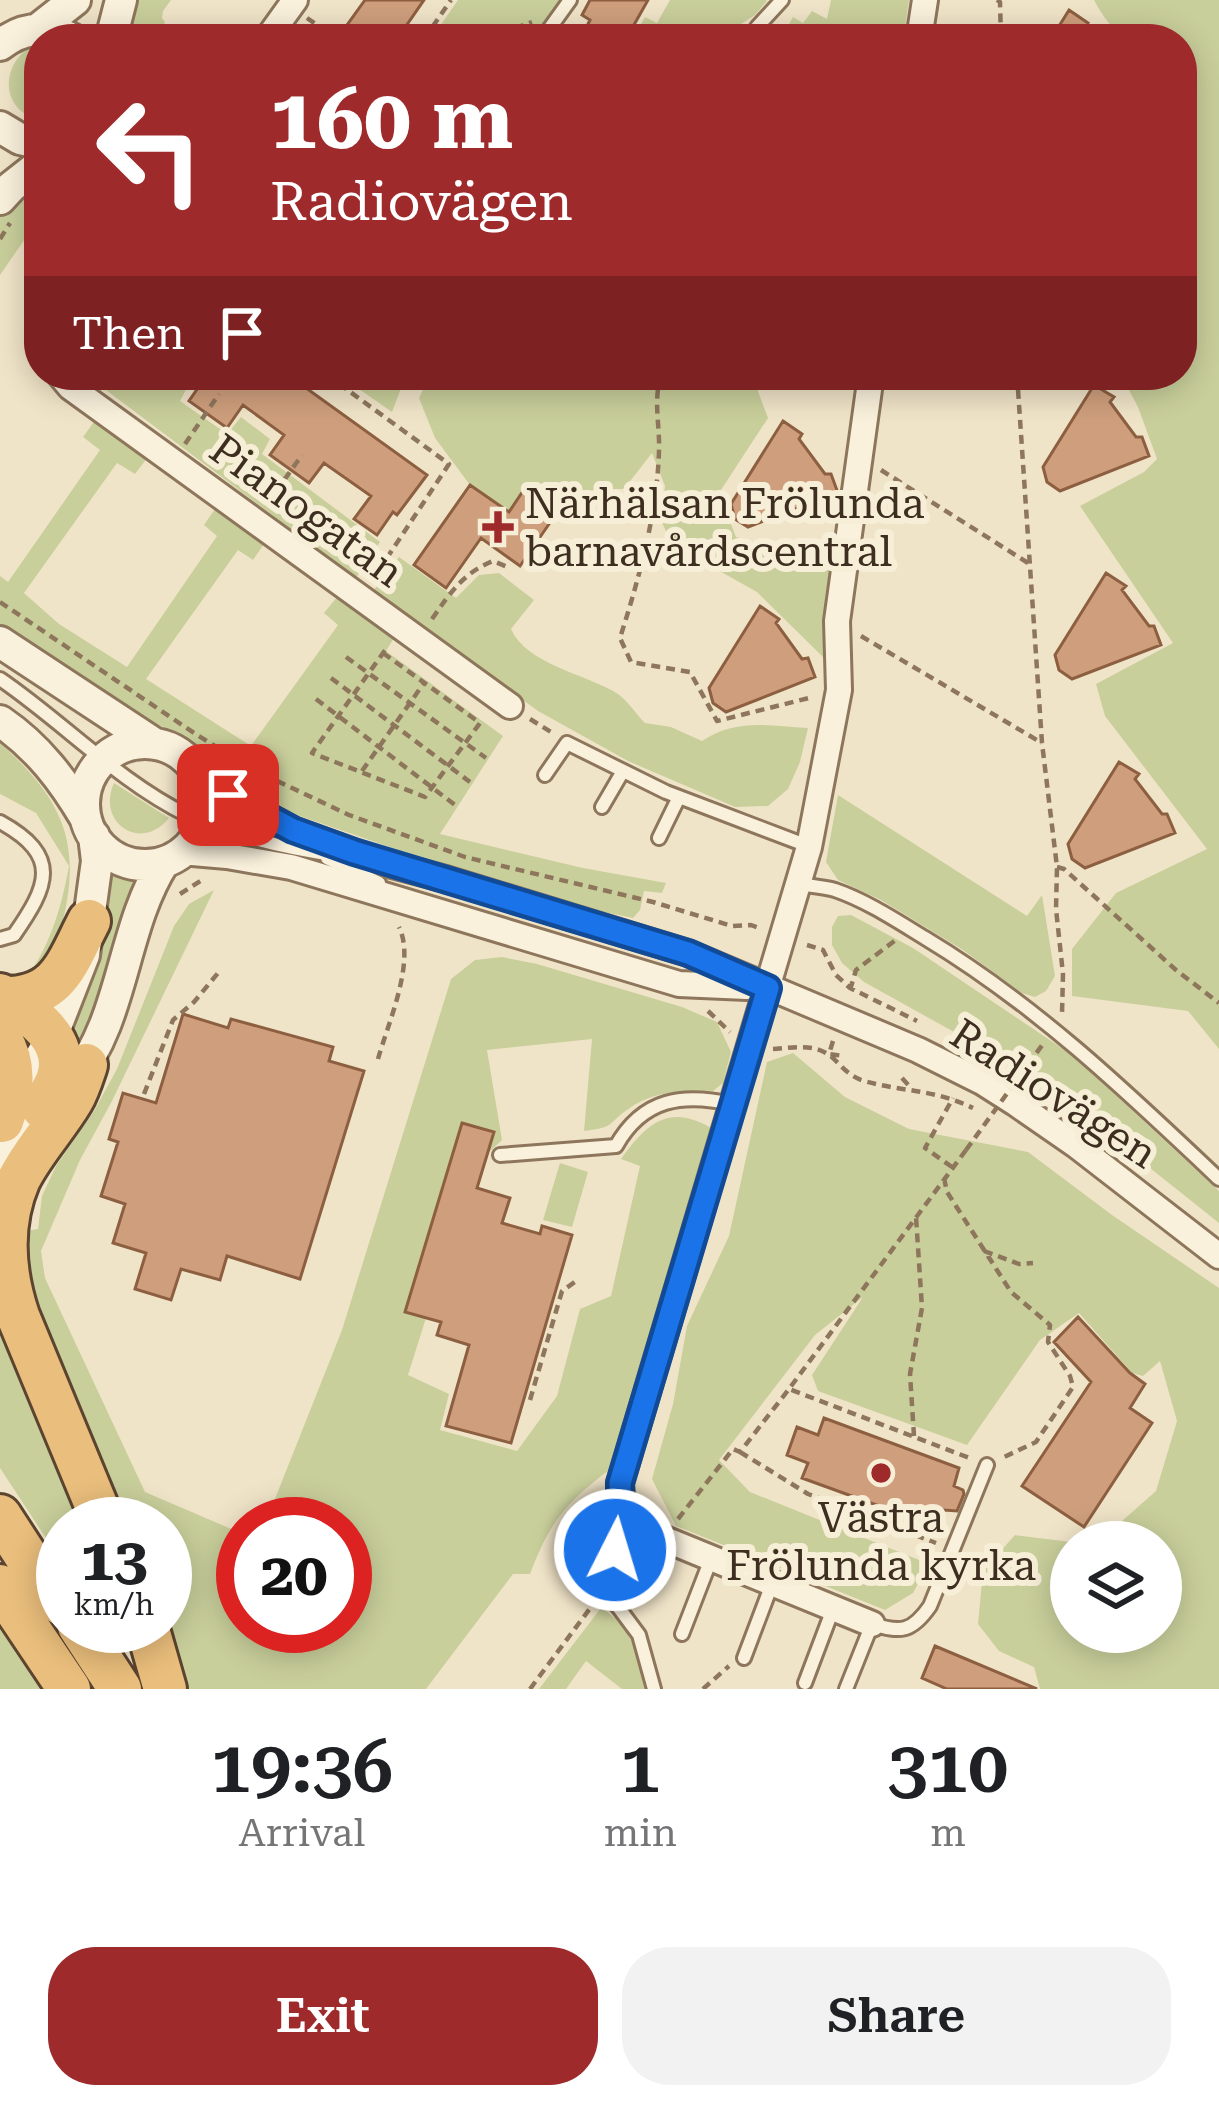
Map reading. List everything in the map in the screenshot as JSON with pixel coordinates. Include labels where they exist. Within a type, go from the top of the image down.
[{"type":"highway","points":[[2,1010],[57,981],[89,920]]},
{"type":"highway","points":[[2,1010],[32,1015],[52,1037],[60,1064],[58,1078],[14,1120]]},
{"type":"highway","points":[[2,1010],[13,1075],[14,1120]]},
{"type":"highway","points":[[86,1065],[74,1097],[20,1177],[6,1218],[4,1249],[18,1316],[93,1497]]},
{"type":"highway","points":[[0,1516],[36,1569]]},
{"type":"highway","points":[[0,1586],[69,1689]]},
{"type":"highway","points":[[97,1653],[120,1689]]},
{"type":"highway","points":[[155,1653],[165,1689]]},
{"type":"street","points":[[32,24],[75,0]]},
{"type":"street","points":[[0,177],[24,155]]},
{"type":"street","points":[[0,199],[24,176]]},
{"type":"street","name":"Pianogatan","points":[[74,390],[510,706]]},
{"type":"street","points":[[869,390],[837,622],[839,691],[809,847],[620,1483],[620,1496],[626,1512],[640,1526],[667,1540],[872,1624]]},
{"type":"street","points":[[0,642],[155,744],[183,756],[201,780],[206,807],[198,833],[146,890],[117,992],[86,1065],[59,1098],[14,1120],[0,1165]]},
{"type":"street","points":[[0,721],[45,759],[90,827],[117,858],[148,864],[173,857]]},
{"type":"street","points":[[52,1037],[84,955],[89,920],[97,861],[84,802],[87,786],[104,759],[128,746],[155,744]]},
{"type":"street","name":"Radiovägen","points":[[201,780],[293,830],[384,863],[673,948],[918,1050],[982,1082],[1077,1146],[1219,1256]]},
{"type":"street","name":"Radiovägen","points":[[173,857],[227,856],[291,867],[679,984],[768,988]]},
{"type":"lane","points":[[760,24],[782,0]]},
{"type":"lane","points":[[0,679],[104,759],[169,804],[203,821],[315,852],[384,863]]},
{"type":"lane","points":[[545,775],[567,742],[679,797],[809,847]]},
{"type":"lane","points":[[602,807],[623,771]]},
{"type":"lane","points":[[659,838],[679,797]]},
{"type":"lane","points":[[0,823],[24,836],[44,869],[42,891],[25,920],[14,935],[0,939]]},
{"type":"lane","points":[[315,852],[440,912]]},
{"type":"lane","points":[[799,884],[833,890],[867,904],[963,961],[1101,1067],[1219,1179]]},
{"type":"lane","points":[[500,1155],[616,1146],[626,1127],[644,1111],[664,1103],[702,1097],[732,1104]]},
{"type":"lane","points":[[846,1689],[872,1624],[892,1630],[910,1628],[930,1606],[987,1465]]},
{"type":"lane","points":[[626,1512],[604,1588],[638,1635],[653,1689]]},
{"type":"lane","points":[[682,1634],[712,1558]]},
{"type":"lane","points":[[744,1658],[773,1583]]},
{"type":"lane","points":[[805,1683],[834,1608]]},
{"type":"path","points":[[522,24],[566,5]]},
{"type":"path","points":[[348,390],[449,464],[361,597]]},
{"type":"path","points":[[659,390],[659,451],[649,532],[620,638],[631,662],[690,672],[717,721],[839,691]]},
{"type":"path","points":[[1015,390],[1042,743],[1057,867],[1064,1011],[1055,1028]]},
{"type":"path","points":[[173,462],[218,394]]},
{"type":"path","points":[[256,521],[302,455]]},
{"type":"path","points":[[860,457],[1028,562]]},
{"type":"path","points":[[383,653],[480,723],[425,797],[312,752],[383,653],[410,633],[460,579],[493,561],[510,568]]},
{"type":"path","points":[[0,602],[254,770],[349,815],[465,857],[732,926],[751,925],[823,950],[836,976],[850,988],[856,970],[912,931]]},
{"type":"path","points":[[837,622],[1042,743]]},
{"type":"path","points":[[346,657],[487,758]]},
{"type":"path","points":[[331,678],[470,782]]},
{"type":"path","points":[[362,772],[424,683]]},
{"type":"path","points":[[316,699],[455,805]]},
{"type":"path","points":[[510,706],[567,742]]},
{"type":"path","points":[[1057,867],[1219,1003]]},
{"type":"path","points":[[378,1059],[405,954],[405,938],[391,914]]},
{"type":"path","points":[[144,1094],[172,1020],[218,973]]},
{"type":"path","points":[[750,1042],[776,1051],[801,1046],[844,1056]]},
{"type":"path","points":[[740,1452],[1042,1044]]},
{"type":"path","points":[[829,1054],[860,1080],[952,1098],[1000,1124]]},
{"type":"path","points":[[902,1078],[912,1089]]},
{"type":"path","points":[[952,1098],[925,1148],[952,1168]]},
{"type":"path","points":[[789,1389],[987,1465],[1036,1442],[1073,1387],[1070,1376],[1048,1342],[1050,1325],[1010,1292],[947,1192],[944,1178]]},
{"type":"path","points":[[914,1436],[910,1374],[922,1308],[916,1216]]},
{"type":"path","points":[[984,1251],[1019,1264],[1033,1263]]},
{"type":"path","points":[[530,1400],[562,1291],[579,1279]]},
{"type":"path","points":[[667,1540],[733,1449],[808,1494],[952,1550]]},
{"type":"path","points":[[530,1689],[604,1588]]},
{"type":"path","points":[[703,1689],[744,1658]]},
{"type":"green space","points":[[131,0],[171,0],[163,11],[164,24],[125,24]]},
{"type":"green space","points":[[458,0],[560,0],[543,24],[441,24]]},
{"type":"green space","points":[[670,0],[767,1],[741,24],[641,24],[645,17],[657,23]]},
{"type":"green space","points":[[831,0],[909,0],[905,24],[789,24],[793,17],[803,23],[812,11],[827,19]]},
{"type":"green space","points":[[1094,0],[1219,0],[1219,1049],[1188,1011],[1072,996],[1072,949],[1116,893],[1207,849],[1105,716],[1096,684],[1173,643],[1080,506],[1144,472],[1157,459],[1129,390],[1197,390],[1197,24],[1110,24]]},
{"type":"green space","points":[[22,54],[24,112],[11,97],[9,86],[14,64]]},
{"type":"green space","points":[[24,189],[24,240],[0,275],[0,210]]},
{"type":"green space","points":[[106,390],[186,390],[180,401],[227,434],[241,417],[270,439],[262,454],[380,542],[356,578]]},
{"type":"green space","points":[[360,390],[400,390],[392,412]]},
{"type":"green space","points":[[423,390],[758,390],[768,418],[719,493],[736,537],[776,548],[808,541],[834,575],[823,657],[757,592],[673,545],[661,521],[665,486],[652,453],[624,489],[600,489],[556,514],[523,491],[509,512],[470,485],[435,438],[419,398]]},
{"type":"green space","points":[[96,419],[148,457],[135,474],[117,463],[24,593],[59,624],[127,667],[217,536],[204,525],[215,509],[264,544],[253,560],[238,550],[146,679],[251,746],[338,625],[324,613],[337,597],[394,638],[386,651],[503,736],[440,834],[666,883],[662,893],[644,891],[633,918],[570,905],[462,872],[233,790],[186,738],[140,716],[0,624],[0,576],[8,582],[100,450],[83,437]]},
{"type":"green space","points":[[399,557],[456,598],[479,575],[499,573],[534,600],[511,629],[519,641],[544,660],[618,694],[645,723],[671,727],[702,741],[740,726],[808,728],[788,789],[768,806],[735,807],[628,761],[538,711],[373,591]]},
{"type":"green space","points":[[0,743],[50,800],[67,841],[70,863],[64,916],[47,969],[42,976],[0,983],[0,972],[28,976],[36,963],[54,923],[69,866],[36,813],[0,794]]},
{"type":"green space","points":[[114,783],[169,818],[146,833],[124,829],[111,810]]},
{"type":"green space","points":[[838,795],[1027,916],[1042,895],[1055,976],[1046,991],[1035,997],[1022,993],[963,950],[838,880],[826,862]]},
{"type":"green space","points":[[109,862],[142,873],[130,895],[107,981],[74,1064],[66,1044],[101,958]]},
{"type":"green space","points":[[214,890],[80,1160],[41,1251],[45,1278],[145,1492],[157,1497],[105,1497],[54,1374],[14,1233],[38,1229],[42,1196],[117,1069],[174,926],[189,904]]},
{"type":"green space","points":[[851,915],[913,948],[1075,1057],[1219,1191],[1219,1223],[1062,1098],[864,982],[842,963],[832,945],[832,927],[838,916]]},
{"type":"green space","points":[[502,957],[682,1007],[717,1022],[731,1052],[723,1083],[713,1091],[657,1095],[605,1127],[584,1131],[592,1039],[487,1050],[502,1140],[485,1156],[454,1162],[444,1178],[405,1311],[426,1318],[408,1375],[449,1394],[440,1430],[517,1451],[557,1396],[580,1309],[611,1296],[640,1166],[621,1159],[660,1121],[683,1117],[711,1128],[608,1471],[560,1516],[530,1574],[513,1574],[426,1689],[186,1689],[171,1653],[192,1653],[192,1512],[216,1522],[216,1653],[372,1653],[372,1497],[276,1497],[342,1330],[451,979],[475,960]]},
{"type":"green space","points":[[793,1053],[845,1097],[909,1129],[1028,1152],[1219,1288],[1219,1689],[1040,1689],[1034,1667],[999,1651],[978,1624],[983,1571],[1015,1535],[1050,1539],[1050,1653],[1182,1653],[1182,1521],[1122,1521],[1156,1491],[1177,1421],[1160,1361],[1143,1376],[1132,1373],[1079,1313],[1040,1340],[967,1445],[818,1391],[812,1375],[863,1297],[815,1335],[719,1460],[750,1492],[929,1564],[913,1593],[885,1610],[676,1526],[652,1479],[673,1404],[687,1326],[729,1236],[767,1062]]},
{"type":"green space","points":[[560,1163],[588,1172],[572,1227],[543,1220]]},
{"type":"green space","points":[[0,1304],[79,1497],[36,1497],[36,1523],[0,1468]]},
{"type":"green space","points":[[601,1608],[633,1644],[649,1689],[622,1689],[586,1661],[566,1689],[539,1689]]},
{"type":"green space","points":[[0,1624],[43,1689],[0,1689]]},
{"type":"building","points":[[365,0],[424,0],[407,24],[348,24]]},
{"type":"building","points":[[590,0],[648,0],[634,24],[588,24],[590,20],[582,15]]},
{"type":"building","points":[[1069,10],[1088,23],[1087,24],[1060,24]]},
{"type":"building","points":[[197,390],[309,390],[427,475],[377,535],[354,519],[371,496],[324,463],[309,483],[270,455],[284,435],[243,405],[227,428],[189,401]]},
{"type":"building","points":[[1091,390],[1114,397],[1110,402],[1136,437],[1142,437],[1149,456],[1060,491],[1047,482],[1043,467]]},
{"type":"building","points":[[783,421],[802,434],[799,439],[825,474],[831,474],[838,493],[748,527],[735,519],[731,504]]},
{"type":"building","points":[[470,485],[509,512],[523,491],[556,514],[520,566],[481,538],[446,588],[414,565]]},
{"type":"building","points":[[1106,573],[1126,586],[1122,590],[1149,626],[1154,626],[1161,645],[1072,679],[1059,670],[1055,655]]},
{"type":"building","points":[[760,606],[779,619],[776,623],[802,659],[808,658],[815,677],[726,712],[713,703],[709,688]]},
{"type":"building","points":[[1119,762],[1139,774],[1135,779],[1162,814],[1167,814],[1175,833],[1085,868],[1072,859],[1068,844]]},
{"type":"building","points":[[183,1014],[228,1028],[231,1019],[333,1047],[329,1061],[364,1071],[300,1279],[227,1256],[220,1280],[181,1269],[171,1300],[135,1289],[146,1253],[113,1243],[125,1204],[101,1196],[118,1142],[109,1139],[123,1093],[156,1103]]},
{"type":"building","points":[[462,1123],[494,1132],[477,1188],[510,1198],[502,1223],[540,1234],[542,1226],[572,1235],[511,1443],[446,1426],[469,1345],[437,1335],[441,1322],[405,1312]]},
{"type":"building","points":[[1078,1317],[1145,1384],[1130,1408],[1152,1423],[1088,1521],[1075,1521],[1022,1486],[1091,1382],[1054,1342]]},
{"type":"building","name":"Västra Frölunda kyrka","points":[[824,1418],[959,1468],[954,1486],[964,1494],[957,1511],[944,1510],[937,1527],[802,1478],[808,1463],[787,1455],[797,1427],[818,1435]]},
{"type":"building","points":[[935,1646],[1037,1689],[947,1689],[922,1678]]},
{"type":"place","name":"Närhälsan Frölunda barnavårdscentral","points":[[498,527]]},
{"type":"place","name":"Västra Frölunda kyrka","points":[[881,1473]]},
{"type":"route","points":[[228,795],[293,830],[384,863],[688,953],[768,988],[620,1483],[626,1512],[615,1550]]}]
